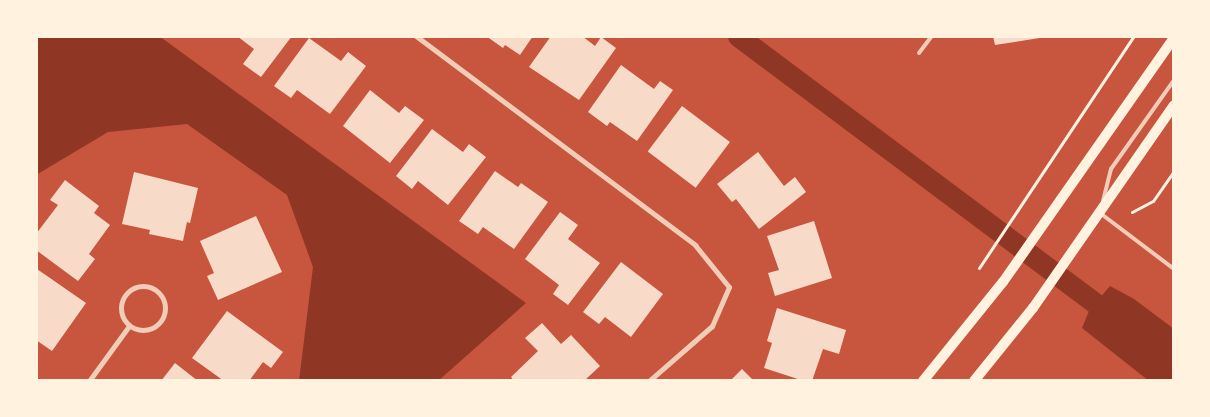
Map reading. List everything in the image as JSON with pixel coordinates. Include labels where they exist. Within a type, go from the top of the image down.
[{"type":"main road","points":[[923,381],[1003,282],[1174,38]]},
{"type":"main road","points":[[974,381],[1033,308],[1174,105]]},
{"type":"street","points":[[416,36],[695,244],[730,287],[712,326],[649,381]]},
{"type":"street","points":[[140,286],[157,291],[165,306],[164,315],[160,322],[154,328],[146,331],[137,330],[129,326],[120,311],[125,295],[131,289],[140,286]]},
{"type":"street","points":[[89,381],[129,326]]},
{"type":"lane","points":[[919,53],[932,36]]},
{"type":"lane","points":[[1174,80],[1111,169],[1100,212],[1174,269]]},
{"type":"path","points":[[979,268],[1134,36]]},
{"type":"path","points":[[1132,212],[1153,201],[1174,171]]},
{"type":"shaded area","points":[[36,36],[159,36],[526,303],[438,381],[299,381],[313,267],[287,195],[187,124],[108,132],[36,175]]},
{"type":"shaded area","points":[[1110,286],[1134,299],[1174,329],[1174,381],[1149,381],[1082,328],[1089,311]]},
{"type":"building","points":[[237,36],[292,36],[261,77],[243,64],[254,49]]},
{"type":"building","points":[[486,36],[533,36],[520,55],[505,45],[503,48]]},
{"type":"building","points":[[551,36],[582,36],[595,46],[601,37],[616,48],[579,100],[529,67]]},
{"type":"building","points":[[993,36],[1046,36],[1046,37],[995,45]]},
{"type":"building","points":[[309,38],[341,61],[348,52],[366,66],[330,114],[297,90],[291,98],[274,86]]},
{"type":"building","points":[[621,65],[654,89],[660,81],[673,90],[637,141],[610,122],[607,126],[588,112]]},
{"type":"building","points":[[370,90],[399,113],[405,106],[424,120],[390,163],[343,126]]},
{"type":"building","points":[[682,106],[730,142],[696,188],[648,152]]},
{"type":"building","points":[[432,129],[463,152],[469,144],[486,157],[448,205],[418,181],[412,189],[396,176]]},
{"type":"building","points":[[758,152],[784,186],[795,177],[806,192],[759,229],[736,199],[732,202],[717,184]]},
{"type":"building","points":[[495,171],[518,187],[521,183],[548,202],[514,249],[483,227],[478,234],[459,221]]},
{"type":"building","points":[[134,172],[198,188],[190,223],[187,222],[183,241],[149,234],[150,230],[122,224]]},
{"type":"building","points":[[65,180],[99,206],[94,213],[110,225],[89,254],[95,259],[78,281],[36,250],[36,234],[58,205],[50,200]]},
{"type":"building","points":[[560,212],[578,225],[568,239],[600,263],[568,305],[553,294],[559,285],[525,259]]},
{"type":"building","points":[[256,216],[282,272],[218,300],[207,276],[214,273],[200,241]]},
{"type":"building","points":[[814,221],[832,278],[775,296],[768,273],[779,270],[767,236]]},
{"type":"building","points":[[621,262],[663,294],[631,337],[605,317],[599,324],[583,312]]},
{"type":"building","points":[[37,269],[86,303],[52,351],[36,340]]},
{"type":"building","points":[[777,308],[846,330],[839,354],[823,349],[812,381],[804,381],[764,368],[772,343],[767,341]]},
{"type":"building","points":[[227,311],[283,352],[271,368],[263,362],[249,381],[224,381],[192,358]]},
{"type":"building","points":[[542,323],[561,344],[571,335],[600,366],[584,381],[514,381],[511,377],[538,351],[525,338]]},
{"type":"building","points":[[175,363],[198,381],[161,381]]},
{"type":"building","points":[[742,369],[754,381],[730,381]]},
{"type":"waterway","points":[[738,36],[1119,321]]}]
